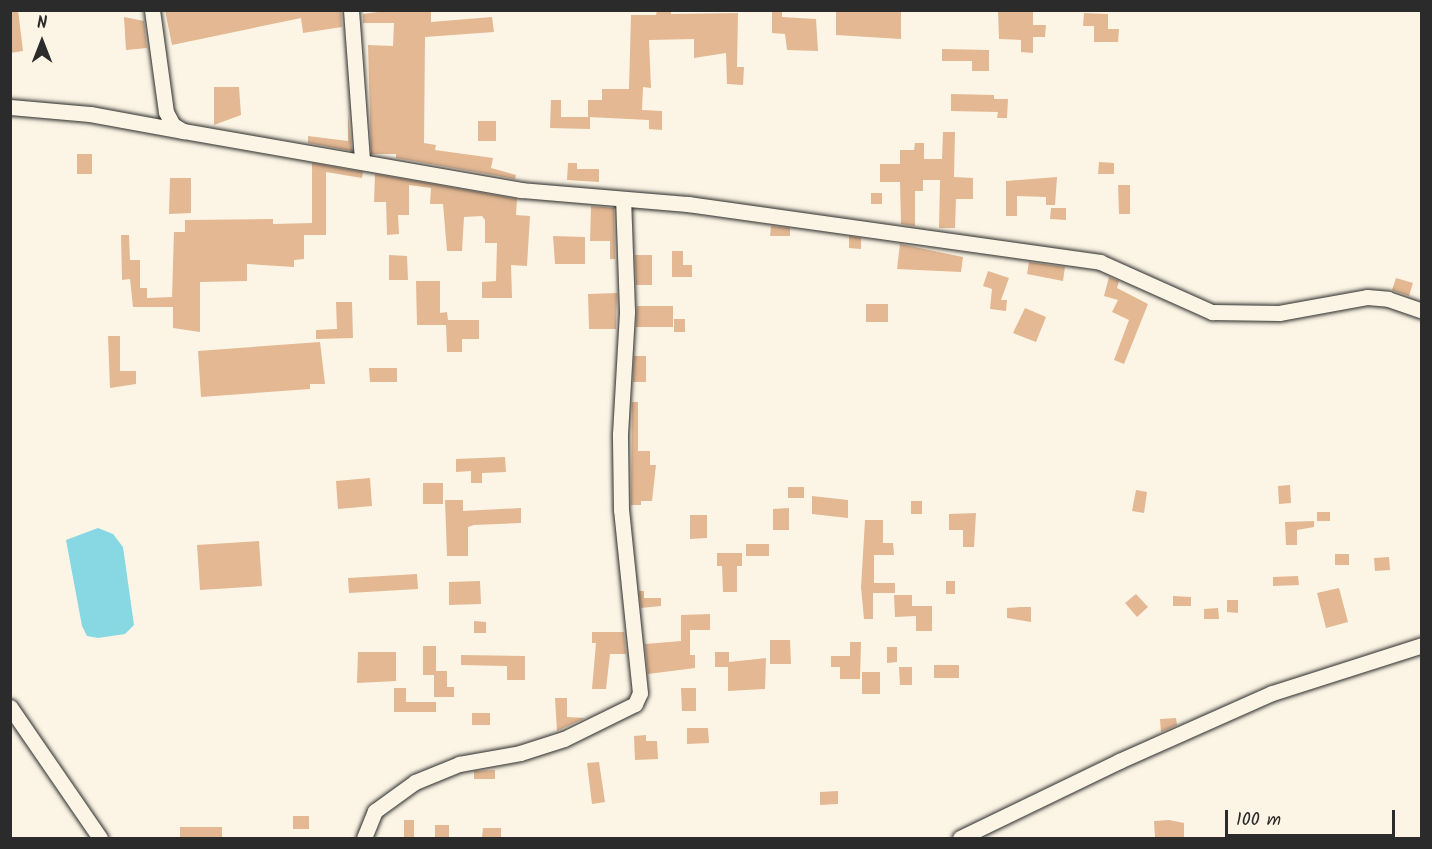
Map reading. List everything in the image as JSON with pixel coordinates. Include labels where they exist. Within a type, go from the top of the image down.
[{"type":"street","points":[[152,10],[166,112],[173,125],[183,131]]},
{"type":"street","points":[[351,10],[362,160]]},
{"type":"street","points":[[10,107],[90,114],[362,160],[521,190],[786,216],[1100,262],[1212,312],[1279,313],[1367,297],[1388,298],[1422,311]]},
{"type":"street","points":[[364,838],[375,811],[415,782],[459,764],[520,753],[564,739],[635,704],[640,693],[621,510],[620,434],[627,311],[623,199]]},
{"type":"street","points":[[960,838],[1119,761],[1272,693],[1422,645]]},
{"type":"street","points":[[10,707],[100,838]]},
{"type":"water","points":[[98,528],[113,534],[123,547],[134,625],[125,634],[98,638],[87,636],[82,626],[66,540]]},
{"type":"building","points":[[10,10],[18,10],[23,51],[10,53]]},
{"type":"building","points":[[165,10],[341,10],[342,27],[303,33],[301,18],[172,45]]},
{"type":"building","points":[[393,10],[431,10],[431,22],[492,17],[494,32],[425,37],[424,143],[436,145],[435,150],[493,158],[491,168],[516,175],[515,179],[396,158],[396,154],[371,154],[368,45],[393,46],[394,23],[363,23],[363,14]]},
{"type":"building","points":[[657,10],[671,10],[671,14],[738,13],[737,67],[744,67],[743,85],[727,84],[726,53],[694,58],[694,39],[649,40],[651,88],[643,87],[642,110],[662,111],[662,130],[649,129],[649,120],[588,117],[588,100],[602,100],[602,89],[629,89],[631,15],[656,15]]},
{"type":"building","points":[[772,10],[782,10],[782,17],[816,19],[818,51],[787,50],[785,34],[772,33]]},
{"type":"building","points":[[836,10],[901,10],[901,39],[836,35]]},
{"type":"building","points":[[998,10],[1033,10],[1033,25],[1046,25],[1045,37],[1033,37],[1033,53],[1021,52],[1021,40],[999,39]]},
{"type":"building","points":[[1084,13],[1108,14],[1108,29],[1119,29],[1118,42],[1094,42],[1094,26],[1083,26]]},
{"type":"building","points":[[124,17],[144,21],[147,48],[126,50]]},
{"type":"building","points":[[942,49],[989,50],[989,71],[972,71],[972,61],[942,61]]},
{"type":"building","points":[[214,87],[239,87],[241,115],[214,125]]},
{"type":"building","points":[[951,94],[994,95],[994,99],[1008,99],[1007,118],[997,118],[998,112],[951,111]]},
{"type":"building","points":[[551,100],[561,100],[561,117],[590,117],[590,129],[550,128]]},
{"type":"building","points":[[348,114],[352,151],[308,143],[308,136],[348,141]]},
{"type":"building","points":[[478,121],[496,121],[496,141],[478,141]]},
{"type":"building","points":[[943,132],[955,132],[954,177],[973,178],[973,199],[956,199],[955,228],[939,228],[940,180],[923,180],[923,191],[915,191],[915,226],[901,224],[900,182],[880,182],[880,164],[900,164],[900,150],[914,150],[915,143],[924,143],[924,159],[942,159]]},
{"type":"building","points":[[77,154],[92,154],[92,174],[77,174]]},
{"type":"building","points":[[1099,162],[1114,163],[1114,174],[1098,174]]},
{"type":"building","points":[[312,163],[363,172],[362,178],[326,172],[326,235],[304,235],[304,259],[294,260],[294,267],[247,264],[247,281],[200,282],[200,332],[173,328],[173,307],[133,307],[130,279],[122,280],[121,235],[129,235],[130,260],[140,260],[140,288],[147,288],[147,298],[172,297],[174,232],[185,232],[185,220],[273,219],[273,224],[312,223]]},
{"type":"building","points":[[568,163],[577,163],[577,169],[599,169],[599,182],[567,180]]},
{"type":"building","points":[[375,174],[517,199],[516,215],[530,216],[527,266],[511,265],[512,298],[482,298],[482,282],[496,281],[497,243],[485,243],[485,220],[482,216],[464,217],[462,251],[447,251],[443,204],[430,204],[431,188],[409,185],[409,215],[398,215],[399,234],[387,235],[386,202],[374,202]]},
{"type":"building","points":[[1057,177],[1055,205],[1046,205],[1046,197],[1017,196],[1017,216],[1006,216],[1006,181]]},
{"type":"building","points":[[170,178],[191,178],[191,213],[169,214]]},
{"type":"building","points":[[1118,185],[1130,185],[1130,214],[1119,214]]},
{"type":"building","points":[[871,193],[882,193],[882,204],[871,204]]},
{"type":"building","points":[[591,206],[614,208],[615,259],[610,259],[610,241],[590,241]]},
{"type":"building","points":[[1051,208],[1066,208],[1066,220],[1050,219]]},
{"type":"building","points":[[771,226],[790,228],[790,236],[770,236]]},
{"type":"building","points":[[553,236],[585,237],[585,264],[555,264]]},
{"type":"building","points":[[849,236],[861,238],[861,249],[849,248]]},
{"type":"building","points":[[900,244],[963,257],[961,272],[897,269]]},
{"type":"building","points":[[672,251],[683,251],[683,265],[692,265],[692,277],[672,277]]},
{"type":"building","points":[[389,255],[407,256],[408,280],[389,280]]},
{"type":"building","points":[[635,255],[652,255],[652,285],[636,285]]},
{"type":"building","points":[[1029,262],[1065,267],[1063,281],[1027,274]]},
{"type":"building","points":[[988,271],[1009,278],[1001,300],[1007,300],[1006,311],[990,309],[992,289],[983,286]]},
{"type":"building","points":[[1109,277],[1119,281],[1117,288],[1148,304],[1124,364],[1114,360],[1129,320],[1112,312],[1118,300],[1104,296]]},
{"type":"building","points":[[1396,278],[1413,283],[1409,296],[1392,290]]},
{"type":"building","points":[[416,281],[440,281],[440,313],[447,312],[448,320],[479,320],[479,339],[462,339],[462,352],[447,352],[446,325],[417,325]]},
{"type":"building","points":[[617,293],[616,329],[589,329],[588,294]]},
{"type":"building","points":[[336,302],[352,302],[353,338],[316,339],[316,330],[337,329]]},
{"type":"building","points":[[866,304],[888,304],[888,322],[866,322]]},
{"type":"building","points":[[637,306],[673,306],[673,327],[636,327]]},
{"type":"building","points":[[1025,308],[1046,317],[1036,342],[1013,333]]},
{"type":"building","points":[[674,319],[685,319],[685,332],[674,332]]},
{"type":"building","points":[[108,336],[120,336],[120,371],[136,371],[136,384],[110,388]]},
{"type":"building","points":[[320,342],[325,384],[310,384],[310,389],[201,397],[198,351]]},
{"type":"building","points":[[634,356],[646,356],[646,382],[633,382]]},
{"type":"building","points":[[369,368],[397,368],[397,382],[370,382]]},
{"type":"building","points":[[632,402],[638,402],[638,451],[650,451],[650,465],[656,465],[652,501],[641,501],[641,505],[631,505]]},
{"type":"building","points":[[505,457],[506,472],[482,473],[482,483],[471,483],[471,471],[456,472],[456,459]]},
{"type":"building","points":[[370,478],[372,506],[338,509],[336,481]]},
{"type":"building","points":[[423,483],[443,483],[443,504],[423,504]]},
{"type":"building","points":[[1290,485],[1291,503],[1279,504],[1278,486]]},
{"type":"building","points":[[788,487],[804,487],[804,498],[788,498]]},
{"type":"building","points":[[1136,490],[1147,492],[1144,513],[1132,511]]},
{"type":"building","points":[[812,496],[848,500],[848,518],[812,514]]},
{"type":"building","points":[[445,500],[463,500],[463,511],[521,508],[521,523],[468,527],[468,556],[447,556]]},
{"type":"building","points":[[911,501],[922,501],[922,514],[911,514]]},
{"type":"building","points":[[789,508],[789,530],[773,530],[773,509]]},
{"type":"building","points":[[1317,512],[1330,512],[1330,521],[1317,521]]},
{"type":"building","points":[[976,513],[974,547],[963,547],[963,530],[949,530],[949,514]]},
{"type":"building","points":[[690,515],[707,515],[707,538],[690,539]]},
{"type":"building","points":[[865,520],[883,520],[883,543],[893,543],[894,555],[874,555],[874,583],[895,583],[895,593],[873,593],[873,619],[864,619],[861,587]]},
{"type":"building","points":[[1314,521],[1314,527],[1297,530],[1297,545],[1286,545],[1285,522]]},
{"type":"building","points":[[259,541],[262,586],[200,590],[197,545]]},
{"type":"building","points":[[746,544],[769,544],[769,556],[746,556]]},
{"type":"building","points":[[717,553],[742,553],[742,566],[737,566],[737,592],[723,592],[722,566],[717,566]]},
{"type":"building","points":[[1335,554],[1349,554],[1349,565],[1335,565]]},
{"type":"building","points":[[1389,557],[1390,570],[1375,571],[1374,558]]},
{"type":"building","points":[[417,574],[418,589],[349,593],[348,578]]},
{"type":"building","points":[[1298,576],[1299,585],[1273,586],[1273,577]]},
{"type":"building","points":[[480,581],[481,604],[449,605],[449,582]]},
{"type":"building","points":[[946,581],[955,581],[955,594],[946,594]]},
{"type":"building","points":[[1339,588],[1348,622],[1326,628],[1317,593]]},
{"type":"building","points":[[639,591],[644,591],[644,598],[661,598],[661,606],[641,608]]},
{"type":"building","points":[[1136,594],[1148,607],[1137,617],[1125,603]]},
{"type":"building","points":[[894,595],[912,595],[912,606],[932,606],[932,631],[916,631],[916,616],[895,617]]},
{"type":"building","points":[[1173,596],[1191,597],[1191,606],[1173,606]]},
{"type":"building","points":[[1227,600],[1238,600],[1238,613],[1227,612]]},
{"type":"building","points":[[1031,607],[1031,622],[1007,618],[1007,608]]},
{"type":"building","points":[[1218,608],[1219,619],[1204,619],[1204,609]]},
{"type":"building","points":[[710,614],[710,630],[690,630],[690,655],[695,655],[695,668],[648,674],[645,644],[681,641],[681,615]]},
{"type":"building","points":[[474,621],[486,622],[486,633],[474,633]]},
{"type":"building","points":[[592,632],[624,632],[626,654],[610,654],[606,689],[592,689],[596,643],[592,643]]},
{"type":"building","points":[[770,640],[790,640],[791,664],[770,664]]},
{"type":"building","points":[[850,642],[861,642],[860,679],[840,679],[840,667],[831,667],[831,656],[850,656]]},
{"type":"building","points":[[423,646],[436,646],[436,671],[447,671],[447,687],[454,687],[454,697],[434,697],[434,675],[423,675]]},
{"type":"building","points":[[887,647],[897,647],[897,662],[887,663]]},
{"type":"building","points":[[358,652],[396,652],[396,681],[357,683]]},
{"type":"building","points":[[715,652],[729,652],[729,662],[766,658],[765,689],[728,691],[728,667],[715,667]]},
{"type":"building","points":[[461,655],[525,656],[525,680],[507,680],[507,666],[461,665]]},
{"type":"building","points":[[934,665],[959,665],[959,678],[934,678]]},
{"type":"building","points":[[899,667],[912,667],[912,685],[900,685]]},
{"type":"building","points":[[862,672],[880,672],[880,694],[862,694]]},
{"type":"building","points":[[394,688],[406,688],[406,702],[436,702],[436,712],[394,712]]},
{"type":"building","points":[[681,688],[696,688],[696,711],[682,711]]},
{"type":"building","points":[[555,698],[567,698],[567,717],[585,718],[557,731]]},
{"type":"building","points":[[472,713],[490,713],[490,725],[472,725]]},
{"type":"building","points":[[1176,718],[1177,725],[1161,732],[1160,719]]},
{"type":"building","points":[[687,728],[708,728],[709,743],[687,744]]},
{"type":"building","points":[[646,735],[646,741],[657,741],[658,759],[635,760],[634,736]]},
{"type":"building","points":[[599,762],[605,802],[592,804],[587,763]]},
{"type":"building","points":[[495,770],[495,779],[474,779],[474,771]]},
{"type":"building","points":[[838,791],[838,804],[820,805],[820,792]]},
{"type":"building","points":[[293,816],[309,816],[309,829],[293,829]]},
{"type":"building","points":[[404,820],[414,820],[414,838],[404,838]]},
{"type":"building","points":[[1169,820],[1184,823],[1184,838],[1155,837],[1154,821]]},
{"type":"building","points":[[435,825],[449,825],[449,838],[435,838]]},
{"type":"building","points":[[180,827],[222,827],[222,838],[180,838]]},
{"type":"building","points":[[483,828],[501,828],[501,838],[482,838]]}]
